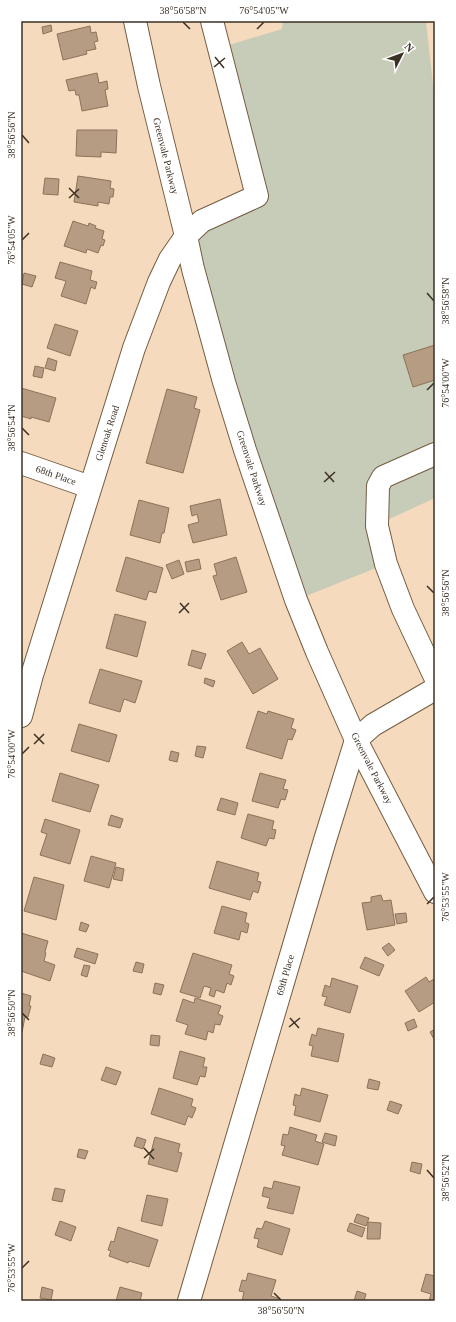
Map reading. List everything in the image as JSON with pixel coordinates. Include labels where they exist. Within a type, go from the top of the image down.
[{"type":"street","name":"Greenvale Parkway","points":[[135,21],[193,269],[222,375],[245,450],[296,600],[356,740],[435,892]]},
{"type":"street","name":"Glenoak Road","points":[[21,716],[32,675],[134,348],[170,259],[186,236],[202,221],[257,196],[212,21]]},
{"type":"street","points":[[435,454],[383,477],[378,486],[378,526],[386,564],[435,677]]},
{"type":"street","name":"68th Place","points":[[21,463],[90,487]]},
{"type":"street","points":[[356,740],[373,725],[435,689]]},
{"type":"street","name":"69th Place","points":[[189,1301],[356,740]]},
{"type":"green space","points":[[283,21],[426,21],[435,103],[435,498],[383,522],[386,564],[296,600],[186,236],[257,196],[219,48],[282,29]]},
{"type":"building","points":[[51,25],[52,31],[43,34],[42,27]]},
{"type":"building","points":[[90,26],[91,33],[96,32],[98,41],[94,42],[96,49],[86,51],[87,54],[63,60],[57,34]]},
{"type":"building","points":[[97,73],[99,83],[107,81],[108,89],[105,90],[108,106],[82,111],[79,95],[76,95],[75,90],[69,91],[66,80]]},
{"type":"building","points":[[77,130],[117,130],[116,153],[101,152],[101,157],[76,156]]},
{"type":"building","points":[[78,176],[111,181],[110,188],[114,189],[113,197],[110,197],[109,204],[98,202],[98,206],[74,202]]},
{"type":"building","points":[[45,178],[59,179],[58,195],[43,194]]},
{"type":"building","points":[[73,221],[88,226],[89,223],[96,226],[95,228],[104,231],[102,239],[105,240],[98,253],[87,249],[86,253],[64,246]]},
{"type":"building","points":[[60,262],[92,271],[90,280],[97,282],[95,289],[91,287],[86,304],[61,296],[66,281],[55,278]]},
{"type":"building","points":[[24,273],[36,276],[32,287],[22,284]]},
{"type":"building","points":[[55,324],[78,331],[70,356],[47,348]]},
{"type":"building","points":[[435,345],[435,380],[413,387],[403,355]]},
{"type":"building","points":[[48,358],[57,361],[55,371],[45,368]]},
{"type":"building","points":[[35,366],[44,368],[42,378],[33,376]]},
{"type":"building","points":[[21,388],[56,398],[49,422],[21,416]]},
{"type":"building","points":[[167,389],[197,397],[194,408],[200,410],[183,473],[146,463]]},
{"type":"building","points":[[220,499],[227,535],[193,543],[188,525],[199,522],[197,514],[192,516],[190,506]]},
{"type":"building","points":[[139,500],[169,508],[164,533],[162,533],[160,543],[130,535]]},
{"type":"building","points":[[126,557],[163,568],[156,593],[149,591],[146,600],[116,591]]},
{"type":"building","points":[[236,557],[247,592],[221,600],[213,576],[217,575],[214,564]]},
{"type":"building","points":[[199,559],[201,569],[187,572],[185,562]]},
{"type":"building","points":[[179,560],[184,574],[172,579],[166,565]]},
{"type":"building","points":[[115,614],[146,622],[137,657],[106,648]]},
{"type":"building","points":[[242,642],[249,654],[260,648],[278,679],[253,694],[227,651]]},
{"type":"building","points":[[192,650],[206,654],[201,669],[188,665]]},
{"type":"building","points":[[100,669],[142,681],[135,703],[124,699],[120,712],[89,703]]},
{"type":"building","points":[[205,678],[215,681],[213,687],[204,683]]},
{"type":"building","points":[[258,711],[267,714],[268,711],[294,719],[291,728],[296,730],[292,740],[288,739],[282,759],[246,748]]},
{"type":"building","points":[[79,724],[117,735],[109,762],[71,751]]},
{"type":"building","points":[[197,746],[206,747],[203,758],[195,756]]},
{"type":"building","points":[[171,751],[179,753],[177,762],[169,760]]},
{"type":"building","points":[[60,773],[99,785],[90,812],[52,801]]},
{"type":"building","points":[[260,773],[286,780],[283,789],[288,790],[285,800],[281,799],[278,808],[252,801]]},
{"type":"building","points":[[221,798],[238,803],[235,815],[217,810]]},
{"type":"building","points":[[248,814],[274,821],[272,829],[276,830],[274,839],[269,838],[266,846],[241,838]]},
{"type":"building","points":[[111,815],[123,819],[120,828],[108,825]]},
{"type":"building","points":[[45,819],[80,830],[70,864],[40,855],[47,834],[41,832]]},
{"type":"building","points":[[91,856],[116,863],[109,888],[84,881]]},
{"type":"building","points":[[217,861],[259,873],[257,881],[261,882],[258,893],[253,891],[250,900],[209,888]]},
{"type":"building","points":[[116,867],[124,869],[122,881],[113,879]]},
{"type":"building","points":[[34,877],[64,885],[56,920],[24,911]]},
{"type":"building","points":[[381,895],[383,901],[391,900],[395,925],[367,930],[362,903],[371,902],[371,897]]},
{"type":"building","points":[[222,906],[247,913],[245,922],[249,924],[247,933],[241,931],[239,940],[214,933]]},
{"type":"building","points":[[406,913],[407,922],[397,924],[395,914]]},
{"type":"building","points":[[81,922],[89,925],[86,932],[79,930]]},
{"type":"building","points":[[21,933],[48,941],[44,961],[55,965],[50,981],[21,971]]},
{"type":"building","points":[[389,943],[395,950],[388,956],[382,948]]},
{"type":"building","points":[[77,948],[98,954],[95,964],[74,957]]},
{"type":"building","points":[[193,953],[232,965],[229,974],[234,976],[231,985],[227,983],[224,993],[216,990],[214,997],[209,995],[211,988],[204,986],[200,998],[180,992]]},
{"type":"building","points":[[365,957],[384,965],[379,976],[360,968]]},
{"type":"building","points":[[136,962],[144,964],[142,973],[133,971]]},
{"type":"building","points":[[84,965],[90,966],[87,977],[81,975]]},
{"type":"building","points":[[426,977],[429,982],[434,979],[435,980],[435,1002],[419,1012],[405,991]]},
{"type":"building","points":[[332,978],[358,986],[350,1013],[324,1005],[327,997],[322,996],[325,985],[330,987]]},
{"type":"building","points":[[155,983],[164,985],[161,995],[153,993]]},
{"type":"building","points":[[21,993],[31,996],[29,1006],[31,1006],[28,1017],[25,1017],[22,1032]]},
{"type":"building","points":[[195,998],[221,1006],[218,1014],[223,1016],[220,1025],[215,1024],[213,1033],[208,1031],[206,1040],[185,1034],[188,1025],[176,1021],[183,999],[194,1003]]},
{"type":"building","points":[[414,1019],[417,1027],[408,1031],[405,1023]]},
{"type":"building","points":[[318,1028],[344,1034],[338,1062],[311,1056],[313,1046],[309,1045],[312,1034],[316,1036]]},
{"type":"building","points":[[435,1029],[435,1041],[430,1032]]},
{"type":"building","points":[[151,1035],[160,1036],[159,1046],[150,1045]]},
{"type":"building","points":[[180,1051],[205,1058],[203,1067],[207,1067],[205,1077],[200,1076],[197,1085],[173,1078]]},
{"type":"building","points":[[43,1054],[55,1058],[52,1067],[40,1064]]},
{"type":"building","points":[[106,1067],[121,1072],[116,1085],[101,1080]]},
{"type":"building","points":[[369,1079],[380,1082],[378,1090],[367,1088]]},
{"type":"building","points":[[159,1088],[193,1099],[191,1106],[196,1108],[192,1118],[188,1116],[185,1125],[151,1114]]},
{"type":"building","points":[[302,1088],[328,1095],[320,1122],[294,1115],[296,1106],[293,1105],[295,1094],[300,1096]]},
{"type":"building","points":[[390,1101],[402,1105],[398,1114],[387,1110]]},
{"type":"building","points":[[290,1127],[317,1135],[315,1141],[324,1144],[318,1165],[282,1155],[285,1146],[281,1145],[283,1134],[288,1135]]},
{"type":"building","points":[[325,1133],[337,1136],[335,1146],[322,1142]]},
{"type":"building","points":[[137,1137],[146,1140],[143,1149],[134,1146]]},
{"type":"building","points":[[155,1137],[180,1144],[178,1152],[182,1153],[177,1172],[148,1164]]},
{"type":"building","points":[[79,1149],[88,1151],[85,1159],[77,1157]]},
{"type":"building","points":[[412,1162],[422,1164],[420,1174],[410,1171]]},
{"type":"building","points":[[274,1181],[300,1187],[293,1214],[267,1208],[270,1198],[262,1196],[264,1187],[272,1189]]},
{"type":"building","points":[[55,1188],[65,1190],[62,1202],[52,1200]]},
{"type":"building","points":[[147,1195],[168,1199],[162,1226],[141,1221]]},
{"type":"building","points":[[357,1214],[369,1218],[366,1226],[354,1222]]},
{"type":"building","points":[[60,1221],[76,1227],[71,1241],[55,1235]]},
{"type":"building","points":[[265,1221],[290,1229],[282,1255],[257,1247],[259,1239],[254,1238],[257,1228],[262,1229]]},
{"type":"building","points":[[368,1222],[381,1223],[380,1239],[367,1239]]},
{"type":"building","points":[[350,1223],[365,1228],[362,1237],[347,1231]]},
{"type":"building","points":[[118,1227],[158,1240],[149,1267],[129,1261],[128,1263],[109,1256],[111,1251],[108,1250],[111,1241],[114,1242]]},
{"type":"building","points":[[248,1273],[276,1280],[271,1296],[280,1299],[279,1301],[242,1301],[244,1292],[239,1291],[242,1280],[246,1281]]},
{"type":"building","points":[[426,1274],[435,1276],[435,1301],[429,1301],[431,1294],[421,1291]]},
{"type":"building","points":[[42,1287],[53,1290],[51,1300],[40,1298]]},
{"type":"building","points":[[120,1287],[142,1293],[140,1301],[116,1301]]},
{"type":"building","points":[[357,1291],[366,1294],[364,1301],[354,1301]]}]
